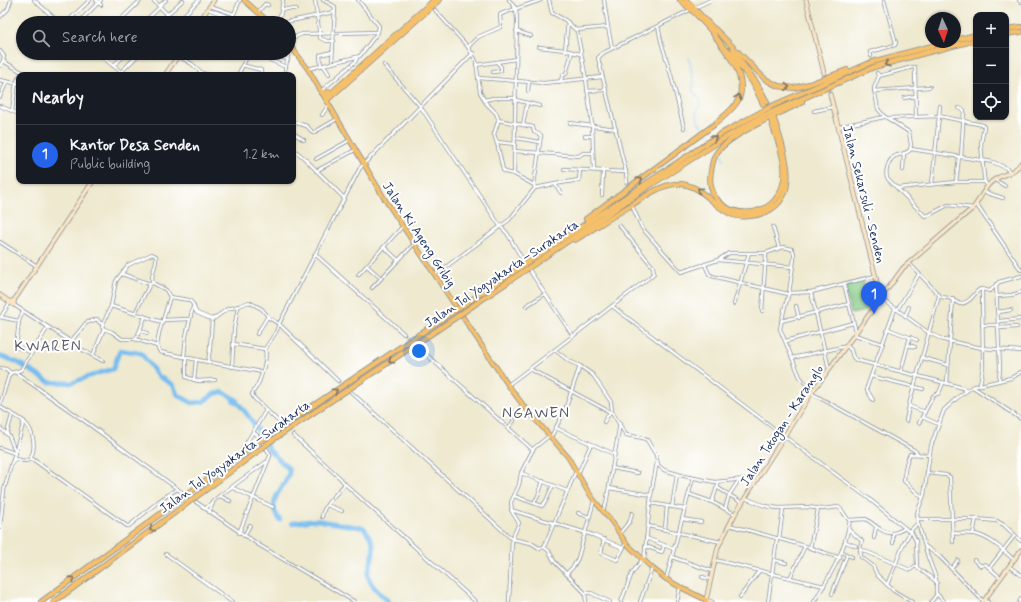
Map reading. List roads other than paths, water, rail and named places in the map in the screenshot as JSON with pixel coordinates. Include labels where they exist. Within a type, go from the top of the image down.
[{"type":"highway","points":[[327,100],[434,0]]},
{"type":"highway","points":[[332,94],[439,0]]},
{"type":"highway","points":[[680,0],[765,79],[772,84],[784,88],[794,88],[809,84],[872,62]]},
{"type":"highway","points":[[686,0],[714,30],[743,68],[765,103]]},
{"type":"highway","points":[[1009,29],[1021,27]]},
{"type":"highway","points":[[541,252],[715,124],[734,106],[740,91],[741,82],[739,74],[714,30]]},
{"type":"highway","points":[[1009,34],[1021,32]]},
{"type":"highway","points":[[961,39],[973,36]]},
{"type":"highway","name":"Jalan Tol Yogyakarta–Surakarta","points":[[961,42],[973,40]]},
{"type":"highway","name":"Jalan Tol Yogyakarta–Surakarta","points":[[40,602],[258,442],[541,252],[719,135],[772,106],[872,62],[932,48]]},
{"type":"highway","name":"Jalan Tol Yogyakarta–Surakarta","points":[[54,602],[271,441],[649,186],[723,139],[765,115],[840,81],[874,67],[924,50]]},
{"type":"highway","points":[[513,277],[654,192],[674,184],[683,183],[695,187],[717,206],[734,215],[754,216],[773,209],[784,195],[787,180],[787,164],[772,120],[784,164],[780,194],[771,206],[753,212],[736,212],[719,202],[713,193],[710,182],[712,161],[724,145],[736,137],[840,81]]},
{"type":"highway","points":[[322,92],[332,94]]},
{"type":"main road","points":[[244,0],[261,16]]},
{"type":"main road","name":"Jalan Ki Ageng Gribig","points":[[296,54],[308,69],[327,100],[402,227],[508,386],[568,457],[594,500],[603,510],[626,543],[643,560],[666,579],[706,601]]},
{"type":"street","points":[[0,17],[6,11],[10,0]]},
{"type":"street","points":[[34,0],[38,1],[53,16]]},
{"type":"street","points":[[73,16],[90,0]]},
{"type":"street","points":[[124,16],[141,0]]},
{"type":"street","points":[[153,0],[167,14],[183,0]]},
{"type":"street","points":[[150,16],[166,0]]},
{"type":"street","points":[[183,16],[198,0]]},
{"type":"street","points":[[203,16],[214,0]]},
{"type":"street","points":[[209,7],[234,14],[240,0]]},
{"type":"street","points":[[281,16],[283,0]]},
{"type":"street","points":[[315,0],[321,39],[334,41]]},
{"type":"street","points":[[323,0],[334,6],[334,41],[332,63]]},
{"type":"street","points":[[308,69],[357,57],[361,55],[368,47],[378,32],[378,24],[358,0]]},
{"type":"street","points":[[509,0],[516,9],[516,138],[514,151],[514,174]]},
{"type":"street","points":[[468,47],[478,37],[501,27],[501,14],[541,0]]},
{"type":"street","points":[[549,0],[552,13],[568,22],[577,31],[580,54],[586,79],[592,125],[592,153],[594,170]]},
{"type":"street","points":[[604,0],[612,48]]},
{"type":"street","points":[[696,7],[711,0]]},
{"type":"street","points":[[806,0],[824,73]]},
{"type":"street","points":[[870,56],[870,52],[895,45],[896,43],[884,0]]},
{"type":"street","points":[[85,16],[99,2]]},
{"type":"street","points":[[258,12],[265,4],[268,4]]},
{"type":"street","points":[[209,7],[228,16]]},
{"type":"street","points":[[282,9],[296,9]]},
{"type":"street","points":[[0,10],[6,11]]},
{"type":"street","points":[[435,10],[468,47],[476,61],[480,90],[484,100],[496,113],[498,120],[494,132],[503,170],[514,174],[535,186],[579,180],[580,170]]},
{"type":"street","points":[[627,182],[616,129],[598,58],[612,48],[688,11]]},
{"type":"street","points":[[296,20],[334,12]]},
{"type":"street","points":[[565,50],[568,22]]},
{"type":"street","points":[[658,26],[684,128]]},
{"type":"street","points":[[577,31],[608,27]]},
{"type":"street","points":[[516,31],[531,36]]},
{"type":"street","points":[[296,38],[299,35],[378,32]]},
{"type":"street","points":[[539,46],[580,54]]},
{"type":"street","points":[[0,50],[4,56],[0,66]]},
{"type":"street","points":[[329,74],[323,66],[320,55],[332,52]]},
{"type":"street","points":[[560,82],[563,74],[566,74],[572,52]]},
{"type":"street","points":[[279,422],[252,394],[262,372],[265,361],[265,349],[276,332],[344,198],[364,164],[473,54]]},
{"type":"street","points":[[322,92],[356,60],[357,57]]},
{"type":"street","points":[[476,65],[516,59]]},
{"type":"street","points":[[106,60],[121,72],[133,60]]},
{"type":"street","points":[[113,66],[119,60]]},
{"type":"street","points":[[167,72],[175,60]]},
{"type":"street","points":[[187,60],[201,72]]},
{"type":"street","points":[[239,72],[244,60]]},
{"type":"street","points":[[269,60],[286,68]]},
{"type":"street","points":[[285,72],[288,60]]},
{"type":"street","points":[[3,61],[17,72]]},
{"type":"street","points":[[493,72],[501,71],[501,67],[497,62]]},
{"type":"street","points":[[242,65],[261,70],[261,72]]},
{"type":"street","points":[[384,65],[420,106],[500,226],[507,232],[521,257]]},
{"type":"street","points":[[911,149],[909,132],[884,116],[878,109],[874,91],[878,75],[915,67],[916,117]]},
{"type":"street","points":[[478,78],[546,83],[602,77]]},
{"type":"street","points":[[0,80],[16,84]]},
{"type":"street","points":[[0,97],[7,81]]},
{"type":"street","points":[[528,91],[529,81]]},
{"type":"street","points":[[874,91],[930,87]]},
{"type":"street","points":[[12,111],[16,89]]},
{"type":"street","points":[[587,91],[605,90]]},
{"type":"street","name":"Jalan Sekarsuli - Senden","points":[[830,94],[881,298]]},
{"type":"street","points":[[904,98],[916,96]]},
{"type":"street","points":[[484,100],[494,98],[516,99],[540,106]]},
{"type":"street","points":[[322,115],[327,100]]},
{"type":"street","points":[[523,124],[527,103]]},
{"type":"street","points":[[0,106],[16,113]]},
{"type":"street","points":[[932,184],[940,106]]},
{"type":"street","points":[[814,111],[833,107]]},
{"type":"street","points":[[956,182],[960,157],[964,110],[959,108]]},
{"type":"street","points":[[838,126],[884,116]]},
{"type":"street","points":[[888,118],[939,116],[983,126],[981,144],[986,184],[956,182],[897,188]]},
{"type":"street","points":[[296,123],[308,126],[314,132],[338,119]]},
{"type":"street","points":[[435,275],[512,217],[535,186],[541,135],[534,132],[534,127],[498,120]]},
{"type":"street","points":[[570,123],[616,129]]},
{"type":"street","points":[[296,135],[304,140]]},
{"type":"street","points":[[586,136],[592,136]]},
{"type":"street","points":[[516,138],[540,142]]},
{"type":"street","points":[[316,159],[350,140]]},
{"type":"street","points":[[497,142],[515,144]]},
{"type":"street","points":[[316,171],[355,149]]},
{"type":"street","points":[[973,208],[948,205],[925,216],[888,179],[886,171],[894,157],[904,154],[911,149],[997,164],[1013,171],[1021,163]]},
{"type":"street","points":[[296,151],[344,198]]},
{"type":"street","points":[[514,151],[580,156],[582,153],[592,153]]},
{"type":"street","points":[[903,170],[904,154]]},
{"type":"street","points":[[564,169],[626,172]]},
{"type":"street","points":[[602,195],[603,170]]},
{"type":"street","name":"Jalan Totogan - Karanglo","points":[[706,601],[715,560],[729,525],[741,502],[754,484],[812,391],[847,346],[903,268],[973,208],[984,192],[986,184],[1013,171]]},
{"type":"street","points":[[994,179],[1005,186]]},
{"type":"street","points":[[19,322],[0,317],[14,300],[91,184]]},
{"type":"street","points":[[555,184],[561,193]]},
{"type":"street","points":[[984,192],[1003,198]]},
{"type":"street","points":[[976,204],[1021,270]]},
{"type":"street","points":[[633,208],[642,228],[680,272],[684,272],[718,260],[729,253],[766,253],[779,248],[787,247],[793,250],[795,256],[789,293],[780,330],[802,380],[812,391],[914,450],[918,454]]},
{"type":"street","points":[[508,386],[650,277],[654,271],[653,266],[619,225]]},
{"type":"street","points":[[358,275],[402,227]]},
{"type":"street","points":[[773,227],[779,248]]},
{"type":"street","points":[[0,242],[37,266]]},
{"type":"street","points":[[372,288],[414,244]]},
{"type":"street","points":[[384,247],[398,260]]},
{"type":"street","points":[[734,304],[749,253]]},
{"type":"street","points":[[762,311],[766,253]]},
{"type":"street","points":[[93,355],[111,306],[116,281],[126,267],[133,261],[140,260],[150,254],[154,254],[157,261],[151,278],[151,283],[135,313]]},
{"type":"street","points":[[316,254],[404,334]]},
{"type":"street","points":[[718,260],[793,267]]},
{"type":"street","points":[[909,263],[942,298],[953,299],[958,303],[963,303],[972,299],[977,291],[982,289],[990,291],[1001,281],[1021,276]]},
{"type":"street","points":[[705,265],[710,275],[789,293],[812,292],[875,276]]},
{"type":"street","points":[[367,266],[381,278]]},
{"type":"street","points":[[530,271],[573,336]]},
{"type":"street","points":[[122,274],[151,283],[166,290],[170,296],[189,300],[194,305],[198,313],[212,319]]},
{"type":"street","points":[[873,400],[867,390],[888,329],[896,310],[919,274]]},
{"type":"street","points":[[844,284],[855,334],[883,344]]},
{"type":"street","points":[[996,284],[1000,349],[999,380]]},
{"type":"street","points":[[980,384],[983,368],[982,289]]},
{"type":"street","points":[[812,292],[829,369]]},
{"type":"street","points":[[997,296],[1012,295],[1021,292]]},
{"type":"street","points":[[526,306],[545,294]]},
{"type":"street","points":[[170,296],[157,345],[160,352],[262,372]]},
{"type":"street","points":[[906,421],[916,376],[940,296]]},
{"type":"street","points":[[0,297],[79,348],[103,361]]},
{"type":"street","points":[[881,298],[929,333],[950,342],[982,348],[1021,350]]},
{"type":"street","points":[[947,384],[953,299]]},
{"type":"street","points":[[212,319],[227,309],[238,307],[246,302],[250,302],[264,310],[268,316],[279,324],[338,381]]},
{"type":"street","points":[[781,321],[799,318],[848,304]]},
{"type":"street","points":[[194,305],[185,343],[185,376],[194,380],[215,380]]},
{"type":"street","points":[[111,306],[163,321],[190,319]]},
{"type":"street","points":[[612,306],[910,531],[916,541],[917,567]]},
{"type":"street","points":[[796,306],[799,318]]},
{"type":"street","points":[[232,367],[234,329],[238,307]]},
{"type":"street","points":[[905,316],[909,308]]},
{"type":"street","points":[[997,312],[1011,310]]},
{"type":"street","points":[[23,311],[19,322],[16,347],[32,352]]},
{"type":"street","points":[[257,334],[268,316]]},
{"type":"street","points":[[136,339],[145,317]]},
{"type":"street","points":[[70,341],[86,323],[94,319],[98,319],[103,326],[122,339],[136,339],[157,345]]},
{"type":"street","points":[[208,362],[212,319]]},
{"type":"street","points":[[999,321],[1021,319]]},
{"type":"street","points":[[786,341],[853,323]]},
{"type":"street","points":[[982,325],[1017,327]]},
{"type":"street","points":[[13,461],[16,459],[26,461],[31,458],[34,449],[34,442],[24,421],[12,415],[0,406],[8,378],[11,373],[20,370],[27,363],[32,352],[48,327]]},
{"type":"street","points":[[888,329],[917,340]]},
{"type":"street","points":[[140,330],[147,333]]},
{"type":"street","points":[[901,371],[910,337]]},
{"type":"street","points":[[233,344],[265,349]]},
{"type":"street","points":[[908,345],[915,346]]},
{"type":"street","points":[[792,358],[847,346],[854,358],[916,376],[943,382],[963,388],[966,391]]},
{"type":"street","points":[[419,348],[533,450]]},
{"type":"street","points":[[555,350],[569,361],[580,366],[593,375],[611,402],[611,412],[604,422]]},
{"type":"street","points":[[922,358],[948,365]]},
{"type":"street","points":[[194,380],[196,360]]},
{"type":"street","points":[[509,602],[512,539],[519,523],[511,510],[511,504],[519,485],[521,473],[533,450],[550,437],[565,410],[580,366]]},
{"type":"street","points":[[0,368],[6,369],[11,373]]},
{"type":"street","points":[[530,369],[611,412],[620,423],[626,435],[648,440],[656,454],[657,462],[651,495],[643,560],[632,573],[621,602]]},
{"type":"street","points":[[15,372],[183,493]]},
{"type":"street","points":[[931,602],[936,594],[937,582],[925,546],[917,513],[923,498],[929,455],[938,424],[944,410],[972,387],[1012,378],[1021,372]]},
{"type":"street","points":[[871,376],[923,389]]},
{"type":"street","points":[[919,423],[933,396],[939,394],[943,382]]},
{"type":"street","points":[[972,387],[1021,419]]},
{"type":"street","points":[[351,392],[512,539],[531,543],[539,548],[544,547]]},
{"type":"street","points":[[508,428],[514,421],[512,416],[523,405]]},
{"type":"street","points":[[909,406],[925,412]]},
{"type":"street","points":[[242,450],[266,410]]},
{"type":"street","points":[[7,433],[12,415]]},
{"type":"street","points":[[922,417],[938,424]]},
{"type":"street","points":[[0,527],[4,494],[24,421]]},
{"type":"street","points":[[603,510],[606,504],[620,423]]},
{"type":"street","points":[[0,428],[7,433],[11,439],[15,453]]},
{"type":"street","points":[[556,428],[614,454]]},
{"type":"street","points":[[239,533],[270,454],[253,430]]},
{"type":"street","points":[[293,435],[476,602]]},
{"type":"street","points":[[544,547],[567,491],[591,444]]},
{"type":"street","points":[[0,448],[15,453]]},
{"type":"street","points":[[923,498],[904,480],[909,455],[912,453],[929,455]]},
{"type":"street","points":[[31,458],[127,526],[177,489]]},
{"type":"street","points":[[205,509],[214,500],[267,462]]},
{"type":"street","points":[[657,462],[664,470],[693,478],[718,482],[746,480],[754,484]]},
{"type":"street","points":[[612,468],[638,473]]},
{"type":"street","points":[[521,473],[567,491]]},
{"type":"street","points":[[927,473],[946,475],[950,477],[953,542]]},
{"type":"street","points":[[672,507],[677,474]]},
{"type":"street","points":[[666,579],[693,478]]},
{"type":"street","points":[[725,509],[730,495],[739,480]]},
{"type":"street","points":[[534,503],[543,481]]},
{"type":"street","points":[[712,502],[718,482]]},
{"type":"street","points":[[322,517],[322,513],[327,505],[345,484]]},
{"type":"street","points":[[514,496],[543,506],[553,485]]},
{"type":"street","points":[[717,487],[741,502]]},
{"type":"street","points":[[231,488],[273,507]]},
{"type":"street","points":[[609,488],[651,495]]},
{"type":"street","points":[[0,493],[4,494]]},
{"type":"street","points":[[688,494],[712,502],[735,514]]},
{"type":"street","points":[[220,496],[230,501]]},
{"type":"street","points":[[745,498],[769,507],[783,509],[808,507],[818,509],[838,507],[850,520],[865,519],[885,532],[893,534],[898,533],[905,528]]},
{"type":"street","points":[[209,512],[214,500]]},
{"type":"street","points":[[566,574],[573,568],[578,558],[594,500]]},
{"type":"street","points":[[196,502],[239,533],[355,602]]},
{"type":"street","points":[[650,503],[685,509]]},
{"type":"street","points":[[327,505],[342,511]]},
{"type":"street","points":[[665,529],[667,506]]},
{"type":"street","points":[[768,602],[783,509]]},
{"type":"street","points":[[810,548],[818,509]]},
{"type":"street","points":[[511,510],[584,532],[623,548]]},
{"type":"street","points":[[578,513],[589,517]]},
{"type":"street","points":[[620,534],[630,521],[632,513]]},
{"type":"street","points":[[887,585],[910,531],[918,521],[952,518],[997,521],[1004,525],[1021,541]]},
{"type":"street","points":[[682,519],[701,522]]},
{"type":"street","points":[[973,534],[976,519]]},
{"type":"street","points":[[814,602],[840,558],[846,542],[850,520]]},
{"type":"street","points":[[244,536],[250,525]]},
{"type":"street","points":[[729,525],[805,546],[840,558]]},
{"type":"street","points":[[648,526],[721,542]]},
{"type":"street","points":[[874,538],[876,527]]},
{"type":"street","points":[[849,530],[862,541],[860,549],[861,557],[873,566],[876,574],[887,585],[912,602]]},
{"type":"street","points":[[953,533],[973,534],[988,539],[1014,560]]},
{"type":"street","points":[[892,543],[893,534]]},
{"type":"street","points":[[990,567],[1015,535]]},
{"type":"street","points":[[646,538],[674,549]]},
{"type":"street","points":[[604,539],[600,551],[602,554],[617,560],[626,543]]},
{"type":"street","points":[[846,542],[856,546]]},
{"type":"street","points":[[645,546],[662,552],[664,545]]},
{"type":"street","points":[[790,578],[805,546]]},
{"type":"street","points":[[925,546],[936,553],[984,602],[1021,550]]},
{"type":"street","points":[[544,547],[554,561],[586,593],[591,593],[610,602]]},
{"type":"street","points":[[860,549],[910,570],[914,566],[917,567],[937,582]]},
{"type":"street","points":[[842,552],[852,557]]},
{"type":"street","points":[[166,554],[232,602]]},
{"type":"street","points":[[832,594],[847,555]]},
{"type":"street","points":[[672,557],[712,572]]},
{"type":"street","points":[[715,560],[824,586]]},
{"type":"street","points":[[774,560],[786,563]]},
{"type":"street","points":[[951,569],[958,560]]},
{"type":"street","points":[[974,560],[981,566],[985,564],[990,567],[1001,578]]},
{"type":"street","points":[[1010,567],[1021,575]]},
{"type":"street","points":[[640,602],[652,568]]},
{"type":"street","points":[[740,597],[760,571]]},
{"type":"street","points":[[702,577],[710,578]]},
{"type":"street","points":[[677,602],[680,587]]},
{"type":"street","points":[[586,593],[586,602]]},
{"type":"street","points":[[936,594],[944,602]]},
{"type":"street","points":[[1018,602],[1021,599]]},
{"type":"street","points":[[706,601],[712,602]]},
{"type":"waterway","points":[[689,58],[694,83],[692,91],[701,101],[697,114],[699,124],[702,125],[704,130]]},
{"type":"waterway","points":[[706,132],[713,138]]},
{"type":"waterway","points":[[721,150],[724,160]]},
{"type":"waterway","points":[[0,356],[17,362],[49,382],[71,383],[113,369],[120,350],[141,353],[158,376],[173,385],[178,395],[192,403],[203,402],[214,394],[223,392],[237,400]]},
{"type":"waterway","points":[[233,400],[239,404],[250,418],[270,451],[289,469],[289,474],[279,491],[274,504],[275,512],[280,520]]},
{"type":"waterway","points":[[292,523],[316,520],[364,528],[372,540],[374,547],[368,573],[369,579],[376,590],[389,602]]},
{"type":"tunnel","points":[[824,73],[830,94]]},
{"type":"tunnel","points":[[404,334],[419,348]]},
{"type":"tunnel","points":[[338,381],[351,392]]},
{"type":"tunnel","points":[[185,495],[196,502]]},
{"type":"place","name":"Kantor Desa Senden","points":[[874,314]]},
{"type":"district","name":"KWAREN","points":[[48,346]]},
{"type":"district","name":"NGAWEN","points":[[536,413]]}]
